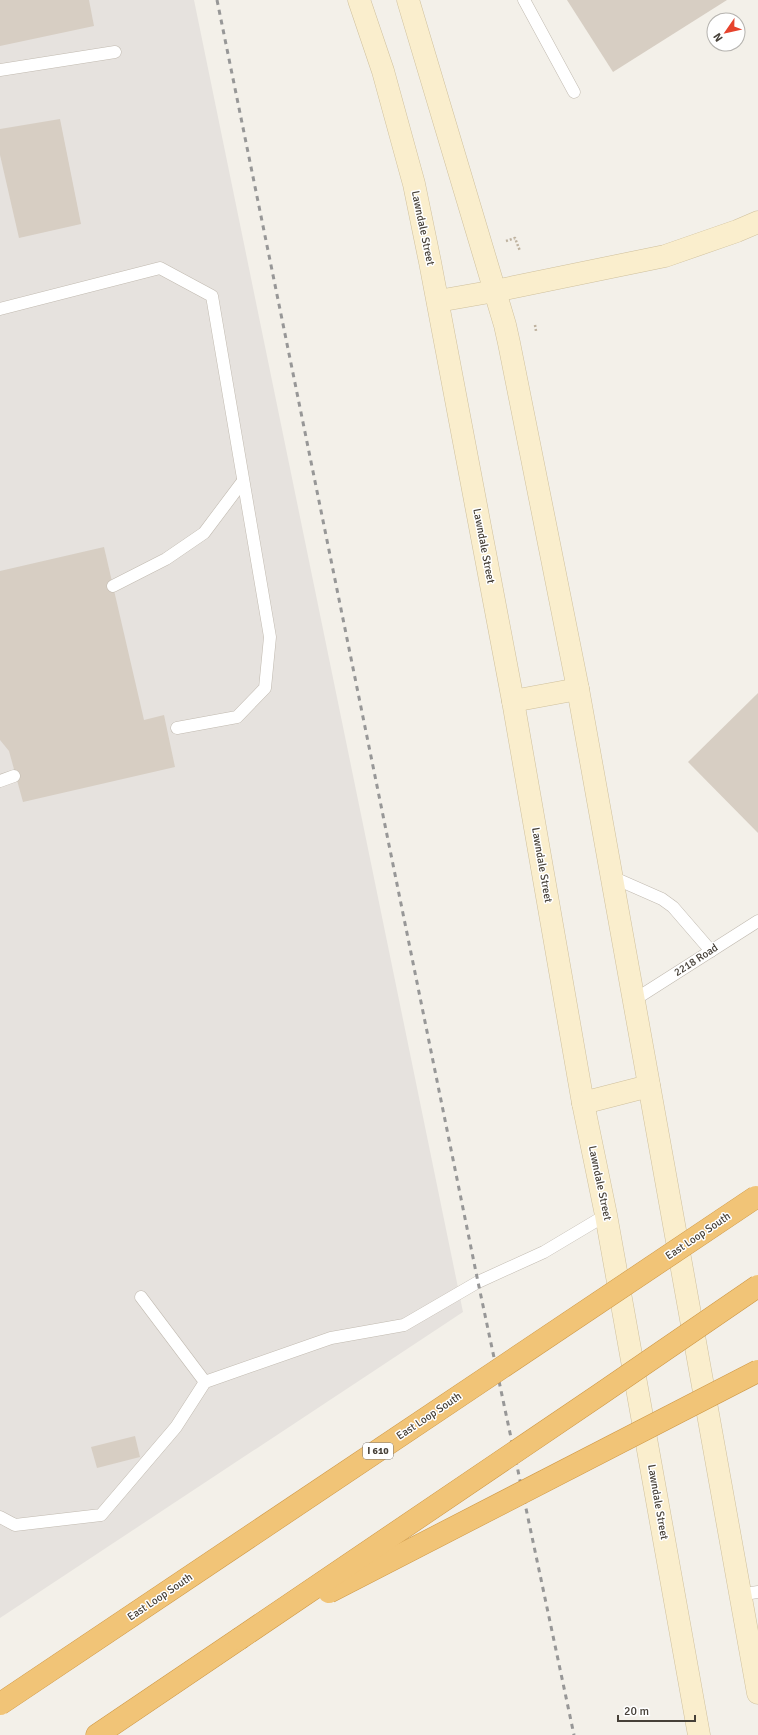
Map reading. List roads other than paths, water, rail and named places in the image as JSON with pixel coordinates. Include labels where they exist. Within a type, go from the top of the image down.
[{"type":"highway","name":"East Loop South","points":[[0,1704],[757,1196]]},
{"type":"highway","points":[[97,1735],[593,1400],[758,1286]]},
{"type":"highway","points":[[239,1639],[758,1371]]},
{"type":"main road","name":"Lawndale Street","points":[[359,0],[383,71],[414,184],[438,301],[513,701],[583,1103],[606,1216],[699,1735]]},
{"type":"main road","points":[[408,0],[495,291],[509,343],[578,689],[650,1086],[749,1593],[758,1693]]},
{"type":"main road","points":[[438,301],[495,291],[665,256],[737,231],[758,222]]},
{"type":"main road","points":[[513,701],[578,689]]},
{"type":"main road","points":[[583,1103],[650,1086]]},
{"type":"lane","points":[[524,0],[574,92]]},
{"type":"lane","points":[[0,70],[115,52]]},
{"type":"lane","points":[[0,309],[160,268],[212,296],[270,637],[265,688],[237,717],[177,728]]},
{"type":"lane","points":[[113,586],[166,559],[204,533],[243,481]]},
{"type":"lane","points":[[0,781],[14,776]]},
{"type":"lane","points":[[612,877],[662,898],[673,907],[712,951]]},
{"type":"lane","name":"2218 Road","points":[[634,1000],[758,920]]},
{"type":"lane","points":[[0,1518],[15,1525],[102,1516],[176,1427],[205,1382],[331,1338],[404,1325],[478,1282],[544,1252],[606,1216]]},
{"type":"lane","points":[[141,1297],[205,1382]]},
{"type":"railway","points":[[217,0],[478,1282],[574,1735]]}]
